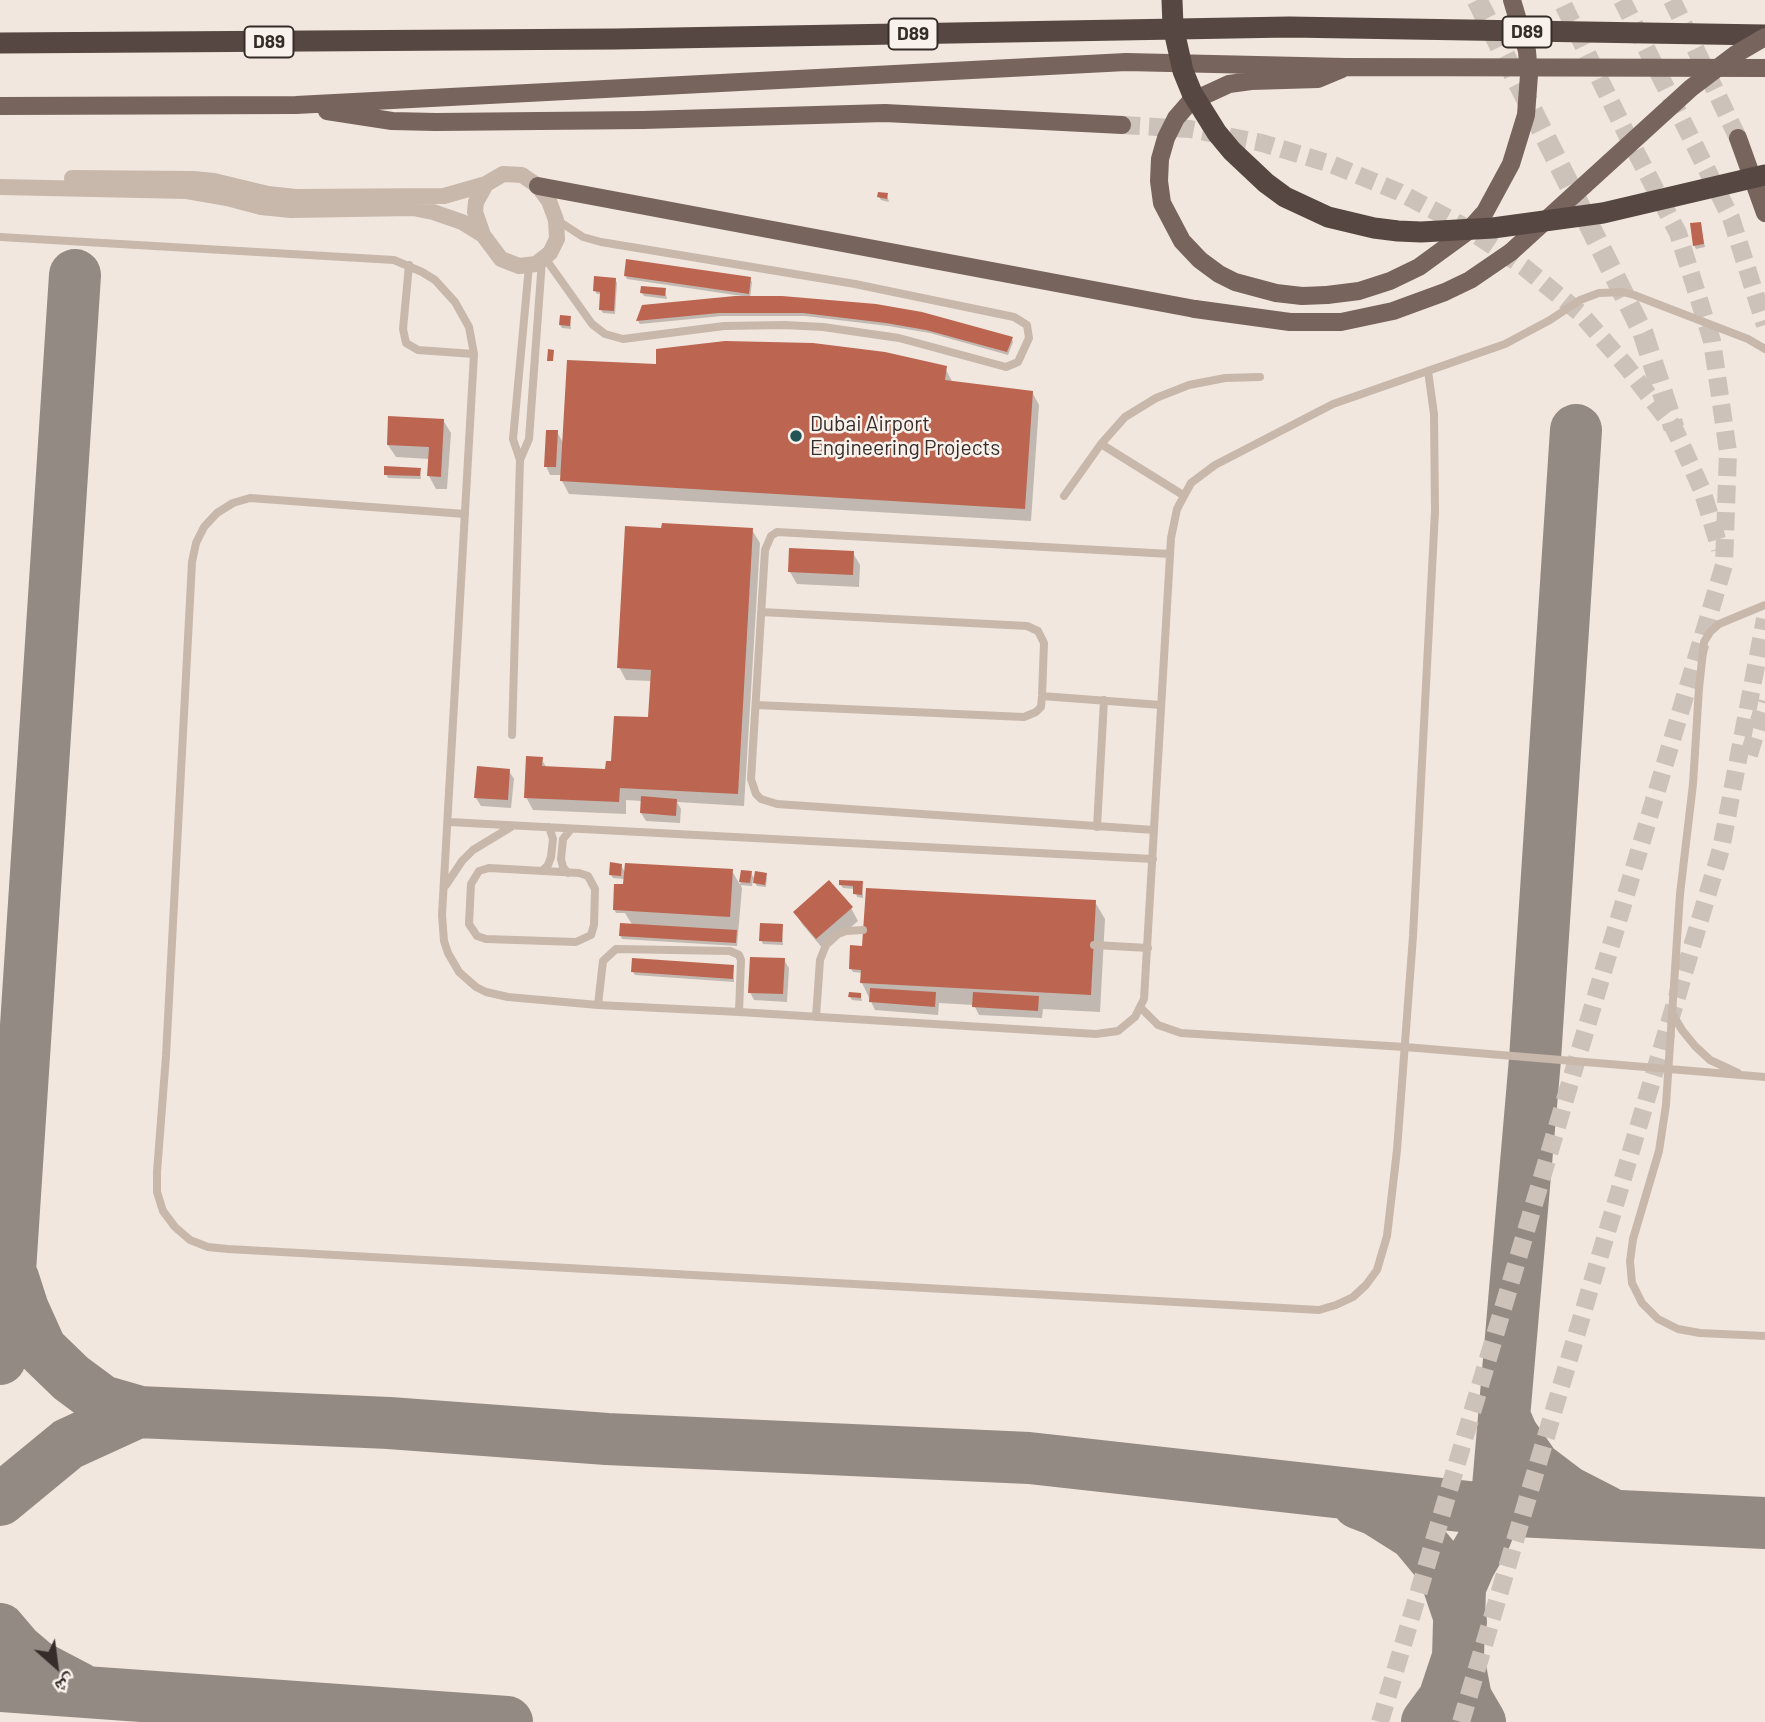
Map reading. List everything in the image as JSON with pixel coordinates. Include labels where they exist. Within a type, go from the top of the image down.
[{"type":"highway","points":[[1172,0],[1173,26],[1183,71],[1192,93],[1217,133],[1266,183],[1285,197],[1328,217],[1398,231],[1493,228],[1603,213],[1765,175]]},
{"type":"highway","name":"D89","points":[[0,43],[616,39],[1289,27],[1765,36]]},
{"type":"main road","points":[[1345,67],[1318,79],[1229,84],[1190,102],[1176,118],[1166,138],[1159,170],[1162,203],[1182,241],[1200,260],[1219,274],[1254,288],[1301,296],[1359,291],[1390,281],[1419,267],[1467,232],[1485,212],[1511,164],[1526,115],[1529,75],[1527,51],[1513,0]]},
{"type":"main road","points":[[538,186],[1195,309],[1265,320],[1316,323],[1380,315],[1445,292],[1470,280],[1511,252],[1691,88],[1765,36]]},
{"type":"main road","points":[[0,106],[296,105],[1126,62],[1345,67],[1765,68]]},
{"type":"main road","points":[[296,105],[358,117],[436,122],[643,120],[885,113],[1122,125]]},
{"type":"main road","points":[[1738,138],[1765,212]]},
{"type":"street","points":[[512,174],[522,175],[538,186],[549,201],[556,220],[557,239],[539,261],[509,264],[501,259],[483,235],[475,212],[479,192],[494,178],[512,174]]},
{"type":"street","points":[[0,177],[193,179],[296,197],[444,195],[486,184]]},
{"type":"street","points":[[0,187],[187,191],[291,210],[413,208],[448,216],[483,235]]},
{"type":"lane","points":[[539,261],[592,324],[605,334],[623,339],[735,325],[823,327],[899,338],[1006,367],[1018,362],[1030,338],[1027,325],[1014,317],[855,284],[618,246],[583,237],[556,220]]},
{"type":"lane","points":[[0,237],[394,261],[409,265],[435,280],[455,302],[469,327],[474,354],[442,915],[444,941],[453,963],[466,980],[476,987],[497,995],[598,1005],[1096,1034],[1118,1031],[1128,1025],[1141,1008],[1145,989],[1170,554],[1173,523],[1183,495],[1191,483],[1209,468],[1333,404],[1505,344],[1580,300],[1611,292],[1634,295],[1748,339],[1765,349]]},
{"type":"lane","points":[[512,734],[520,460],[513,439],[513,428],[539,261]]},
{"type":"lane","points":[[520,460],[529,439],[539,261]]},
{"type":"lane","points":[[409,265],[403,329],[407,343],[418,350],[474,354]]},
{"type":"lane","points":[[466,514],[250,498],[233,503],[217,513],[204,527],[196,544],[192,562],[167,1042],[157,1172],[157,1192],[163,1211],[175,1227],[190,1240],[208,1247],[228,1249],[1319,1310],[1336,1306],[1353,1297],[1377,1270],[1383,1253],[1397,1150],[1435,511],[1434,414],[1428,371]]},
{"type":"lane","points":[[1064,496],[1101,444],[1125,418],[1156,398],[1189,385],[1225,378],[1260,377]]},
{"type":"lane","points":[[1101,444],[1183,495]]},
{"type":"lane","points":[[1154,830],[768,803],[756,794],[751,779],[765,550],[766,543],[777,532],[1170,554]]},
{"type":"lane","points":[[1765,605],[1719,624],[1704,642],[1693,784],[1680,894],[1670,1071],[1659,1151],[1633,1239],[1630,1261],[1632,1283],[1642,1303],[1658,1319],[1678,1329],[1765,1336]]},
{"type":"lane","points":[[756,705],[1024,717],[1037,712],[1041,707],[1042,696],[1044,643],[1038,631],[1027,626],[761,612]]},
{"type":"lane","points":[[1042,696],[1161,705]]},
{"type":"lane","points":[[1097,827],[1104,700]]},
{"type":"lane","points":[[449,822],[1153,859]]},
{"type":"lane","points":[[445,887],[457,867],[473,850],[514,826]]},
{"type":"lane","points":[[542,871],[546,869],[551,857],[553,839],[550,827]]},
{"type":"lane","points":[[568,873],[561,859],[563,839],[570,829]]},
{"type":"lane","points":[[489,868],[542,871],[589,876],[594,884],[594,925],[591,935],[576,942],[486,939],[474,933],[469,924],[471,884],[479,871],[489,868]]},
{"type":"lane","points":[[816,1017],[820,960],[826,945],[838,934],[863,930]]},
{"type":"lane","points":[[1094,945],[1148,948]]},
{"type":"lane","points":[[598,1005],[603,961],[616,949],[730,951],[739,955],[741,960],[739,1012]]},
{"type":"lane","points":[[1141,1008],[1158,1025],[1181,1033],[1405,1047],[1765,1077]]},
{"type":"lane","points":[[1672,1013],[1682,1031],[1710,1060],[1747,1077]]},
{"type":"building","points":[[878,192],[888,193],[887,199],[877,197]]},
{"type":"building","points":[[1701,222],[1704,244],[1693,246],[1690,223]]},
{"type":"building","points":[[626,259],[751,277],[749,294],[624,276]]},
{"type":"building","points":[[594,276],[616,278],[614,311],[599,310],[600,292],[593,291]]},
{"type":"building","points":[[641,286],[666,288],[665,296],[640,293]]},
{"type":"building","points":[[735,296],[782,296],[876,304],[922,312],[1013,337],[1007,352],[926,330],[803,313],[719,313],[636,321],[642,305]]},
{"type":"building","points":[[560,315],[571,316],[570,326],[559,325]]},
{"type":"building","name":"Dubai Airport Engineering Projects","points":[[725,341],[813,343],[885,352],[947,366],[945,380],[1033,391],[1025,509],[560,481],[567,360],[656,364],[656,349]]},
{"type":"building","points":[[548,349],[554,350],[553,361],[547,361]]},
{"type":"building","points":[[388,416],[444,419],[441,477],[427,476],[429,447],[387,445]]},
{"type":"building","points":[[546,430],[558,430],[556,467],[544,467]]},
{"type":"building","points":[[384,466],[421,468],[420,476],[384,475]]},
{"type":"building","points":[[662,523],[753,528],[738,794],[620,788],[619,802],[524,798],[526,756],[543,757],[542,766],[605,769],[606,761],[611,761],[614,716],[648,717],[651,670],[617,668],[625,526],[661,528]]},
{"type":"building","points":[[789,548],[854,551],[853,575],[788,572]]},
{"type":"building","points":[[477,766],[510,769],[508,800],[474,798]]},
{"type":"building","points":[[641,796],[677,799],[676,816],[640,813]]},
{"type":"building","points":[[610,862],[622,864],[621,876],[609,875]]},
{"type":"building","points":[[625,863],[733,869],[730,917],[613,910],[614,884],[623,884]]},
{"type":"building","points":[[741,870],[752,871],[750,883],[739,882]]},
{"type":"building","points":[[755,871],[767,873],[765,885],[753,883]]},
{"type":"building","points":[[829,880],[853,907],[816,939],[793,912]]},
{"type":"building","points":[[839,880],[863,881],[862,895],[853,894],[853,886],[839,885]]},
{"type":"building","points":[[866,888],[1096,900],[1091,995],[860,983],[861,970],[849,969],[850,945],[862,946]]},
{"type":"building","points":[[620,923],[737,930],[736,943],[619,936]]},
{"type":"building","points":[[760,923],[783,924],[782,942],[759,941]]},
{"type":"building","points":[[750,957],[785,958],[783,994],[748,993]]},
{"type":"building","points":[[632,958],[734,965],[733,979],[631,972]]},
{"type":"building","points":[[870,988],[936,992],[935,1007],[869,1002]]},
{"type":"building","points":[[849,992],[861,993],[861,998],[848,997]]},
{"type":"building","points":[[973,992],[1039,996],[1038,1011],[972,1007]]},
{"type":"taxiway","points":[[0,1359],[10,1271],[75,275]]},
{"type":"taxiway","points":[[1427,1722],[1444,1699],[1458,1657],[1460,1587],[1496,1510],[1535,1059],[1576,430]]},
{"type":"taxiway","points":[[13,1278],[41,1349],[71,1378],[102,1401],[140,1412]]},
{"type":"taxiway","points":[[0,1500],[68,1444],[138,1412],[389,1423],[607,1439],[1029,1458],[1496,1510],[1765,1523]]},
{"type":"taxiway","points":[[1505,1418],[1512,1434],[1535,1467],[1568,1492],[1607,1512]]},
{"type":"taxiway","points":[[1358,1503],[1376,1510],[1414,1534],[1443,1569],[1461,1622]]},
{"type":"taxiway","points":[[0,1629],[17,1649],[37,1666],[79,1688]]},
{"type":"taxiway","points":[[1458,1657],[1466,1698],[1480,1722]]},
{"type":"taxiway","points":[[0,1686],[507,1722]]},
{"type":"tunnel","points":[[1477,0],[1643,333],[1674,428]]},
{"type":"tunnel","points":[[1380,1722],[1724,565],[1728,452],[1712,341],[1678,233],[1561,0]]},
{"type":"tunnel","points":[[1622,0],[1731,218],[1765,325]]},
{"type":"tunnel","points":[[1672,0],[1738,138]]},
{"type":"tunnel","points":[[1122,125],[1190,129],[1262,143],[1331,164],[1399,192],[1463,226],[1524,267],[1580,313],[1674,428],[1702,490],[1720,549]]},
{"type":"tunnel","points":[[1461,1722],[1721,849],[1765,619]]},
{"type":"tunnel","points":[[1749,755],[1765,701]]},
{"type":"place","name":"Dubai Airport Engineering Projects","points":[[796,436]]}]
